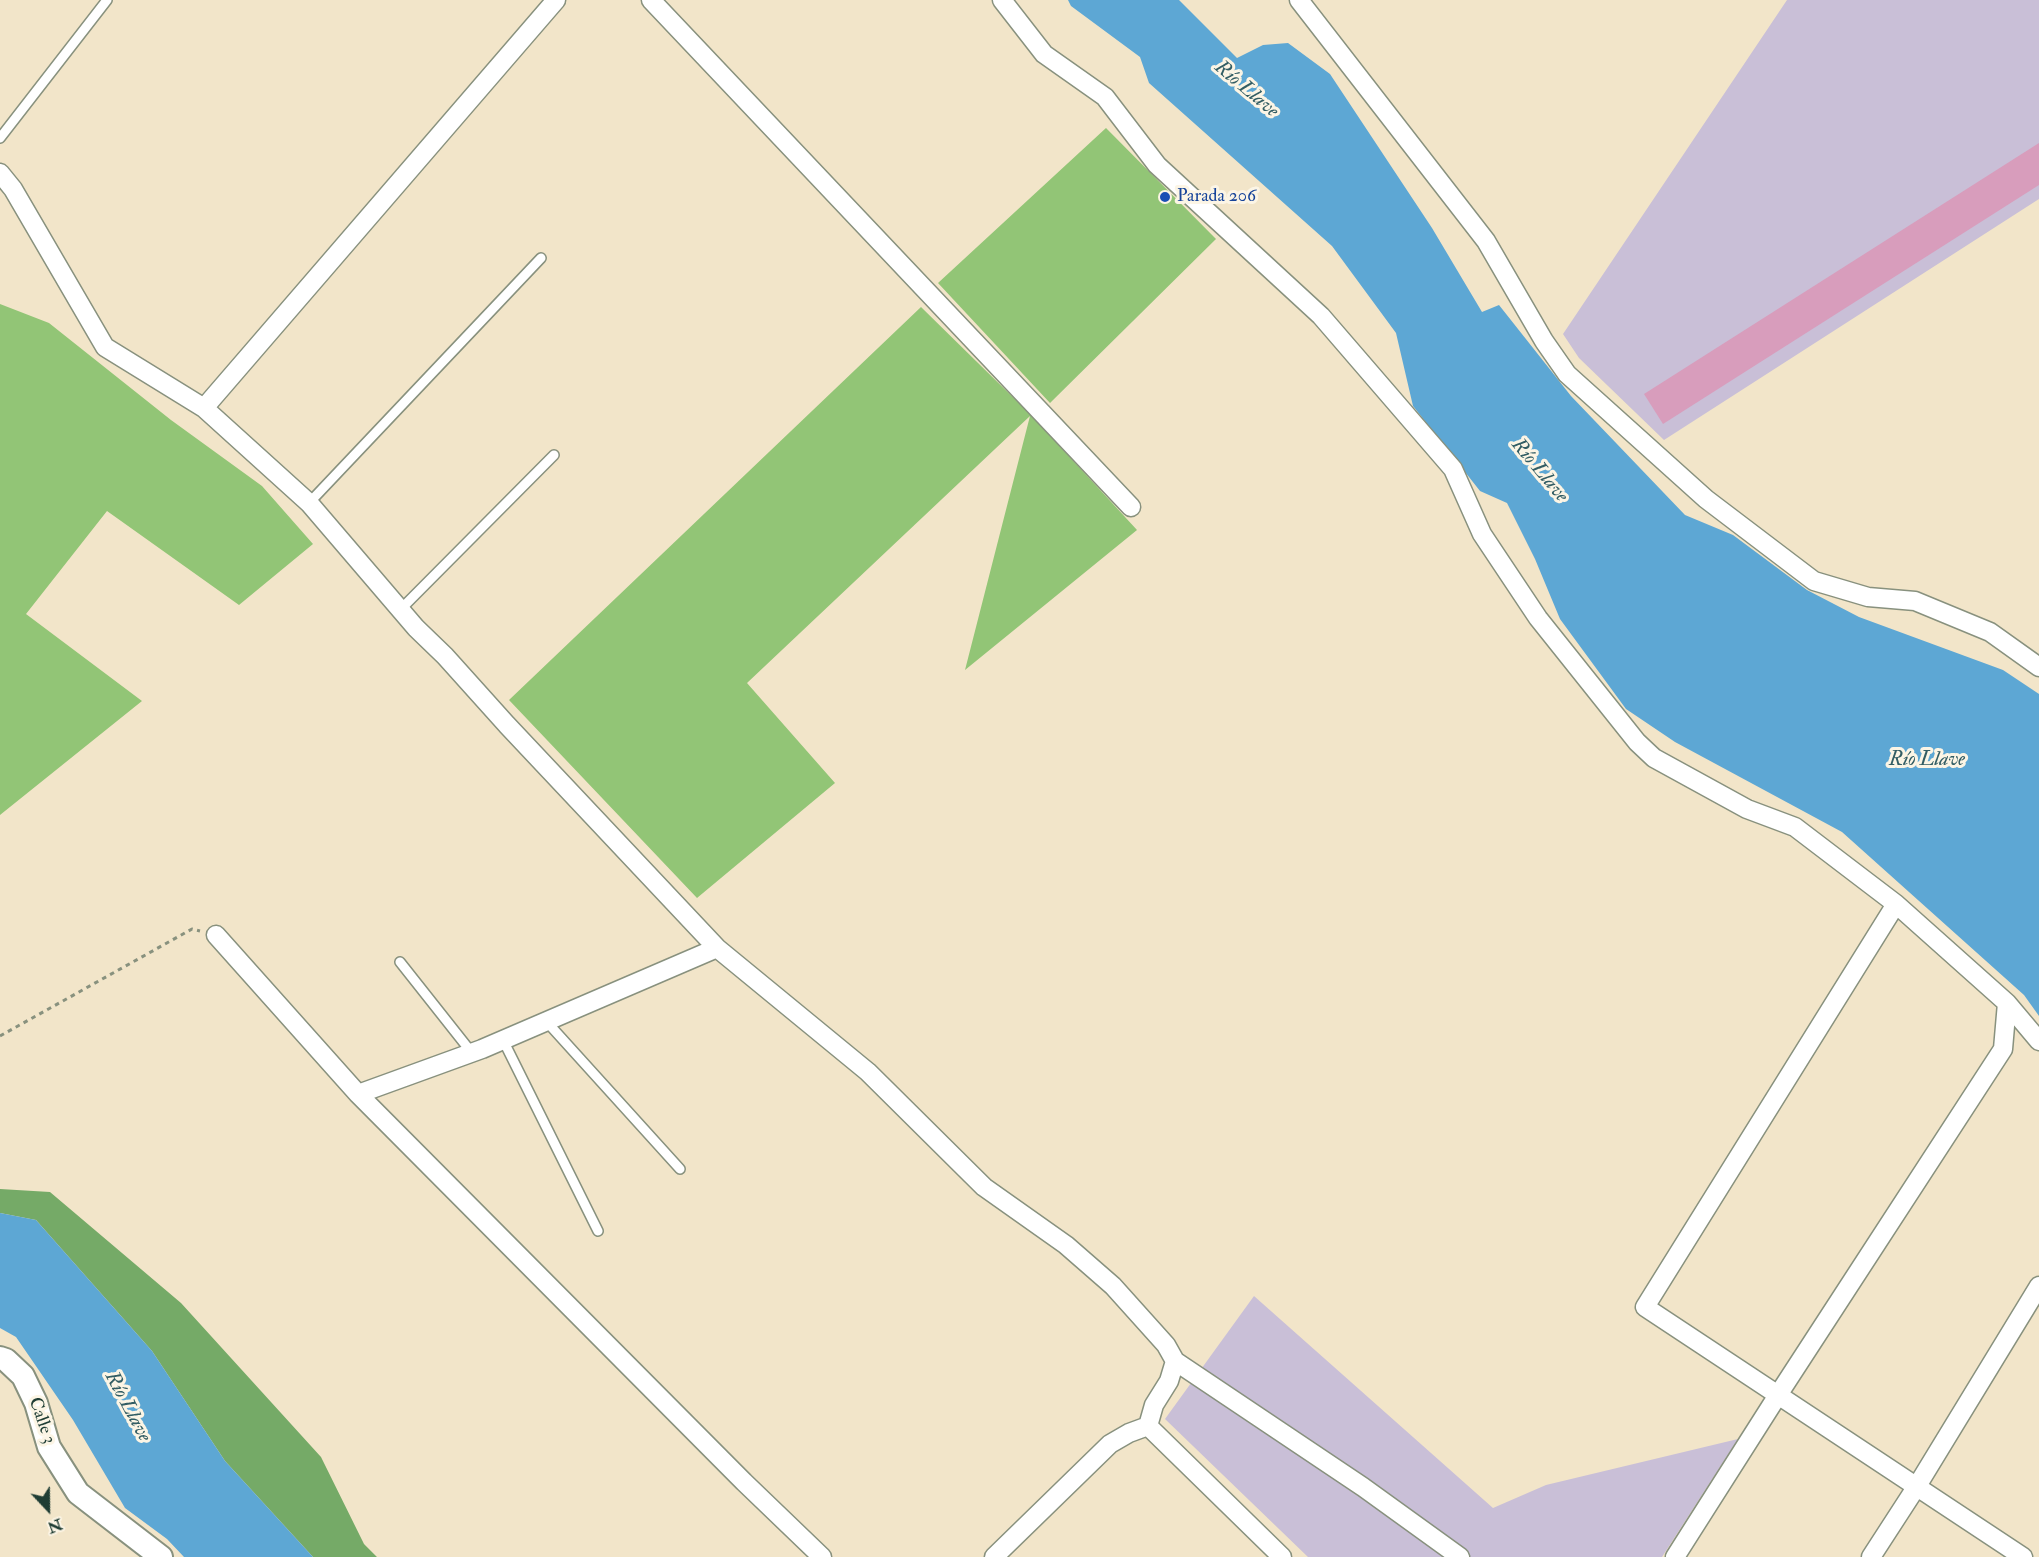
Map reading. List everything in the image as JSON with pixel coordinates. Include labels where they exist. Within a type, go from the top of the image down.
[{"type":"street","points":[[204,408],[556,0]]},
{"type":"street","points":[[651,0],[1131,507]]},
{"type":"street","points":[[1002,0],[1044,54],[1105,97],[1157,165],[1321,316],[1453,469],[1482,534],[1538,618],[1637,742],[1654,758],[1747,809],[1795,827],[1896,904],[2007,1003],[2039,1041]]},
{"type":"street","points":[[1299,0],[1486,241],[1544,341],[1567,374],[1706,499],[1814,581],[1868,597],[1915,602],[1989,632],[2039,667]]},
{"type":"street","points":[[0,173],[13,189],[105,347],[204,408],[309,503],[399,610],[445,656],[717,948],[868,1072],[984,1187],[1066,1245],[1113,1286],[1166,1346],[1175,1361],[1363,1487],[1460,1557]]},
{"type":"street","points":[[1896,904],[1645,1306],[2023,1557]]},
{"type":"street","points":[[216,935],[358,1094],[744,1482],[822,1557]]},
{"type":"street","points":[[358,1094],[472,1053],[717,948]]},
{"type":"street","points":[[1675,1557],[2003,1049],[2007,1003]]},
{"type":"street","points":[[1871,1557],[2039,1286]]},
{"type":"street","name":"Calle 3","points":[[0,1358],[6,1360],[23,1376],[36,1403],[49,1447],[78,1493],[161,1557]]},
{"type":"street","points":[[1148,1426],[1155,1405],[1169,1381],[1175,1361]]},
{"type":"street","points":[[994,1557],[1110,1444],[1129,1433],[1148,1426]]},
{"type":"street","points":[[1148,1426],[1282,1557]]},
{"type":"lane","points":[[0,138],[107,0]]},
{"type":"lane","points":[[309,503],[541,258]]},
{"type":"lane","points":[[399,610],[554,455]]},
{"type":"lane","points":[[400,962],[472,1053]]},
{"type":"lane","points":[[546,1021],[680,1169]]},
{"type":"lane","points":[[503,1040],[598,1231]]},
{"type":"path","points":[[0,1036],[192,929],[216,935]]},
{"type":"shaded area","points":[[1787,0],[2039,0],[2039,199],[1664,440],[1579,358],[1563,334]]},
{"type":"shaded area","points":[[1254,1296],[1493,1508],[1546,1485],[1738,1439],[1662,1557],[1308,1557],[1165,1419]]},
{"type":"green space","points":[[1106,128],[1216,239],[1050,403],[938,283]]},
{"type":"green space","points":[[0,304],[49,323],[171,420],[262,486],[313,544],[239,605],[107,511],[26,614],[142,701],[0,815]]},
{"type":"green space","points":[[921,307],[1031,415],[1137,530],[965,670],[1030,416],[747,683],[835,783],[697,898],[509,700]]},
{"type":"green space","points":[[0,1189],[50,1192],[181,1303],[321,1457],[364,1544],[377,1557],[313,1557],[225,1461],[152,1351],[36,1220],[0,1213]]},
{"type":"water","name":"Río Llave","points":[[1068,0],[1179,0],[1237,58],[1263,45],[1288,43],[1330,74],[1432,228],[1482,312],[1499,305],[1571,396],[1685,515],[1733,535],[1807,590],[1859,617],[2003,670],[2039,694],[2039,1016],[2024,995],[1842,832],[1675,742],[1626,709],[1560,619],[1535,559],[1507,503],[1480,491],[1413,406],[1396,333],[1332,246],[1149,83],[1140,57],[1071,6]]},
{"type":"water","name":"Río Llave","points":[[0,1213],[36,1220],[152,1351],[225,1461],[313,1557],[184,1557],[167,1539],[125,1508],[73,1420],[16,1337],[0,1328]]},
{"type":"building","points":[[2039,143],[2039,185],[1663,424],[1644,394]]},
{"type":"place","name":"Parada 206","points":[[1165,197]]}]
